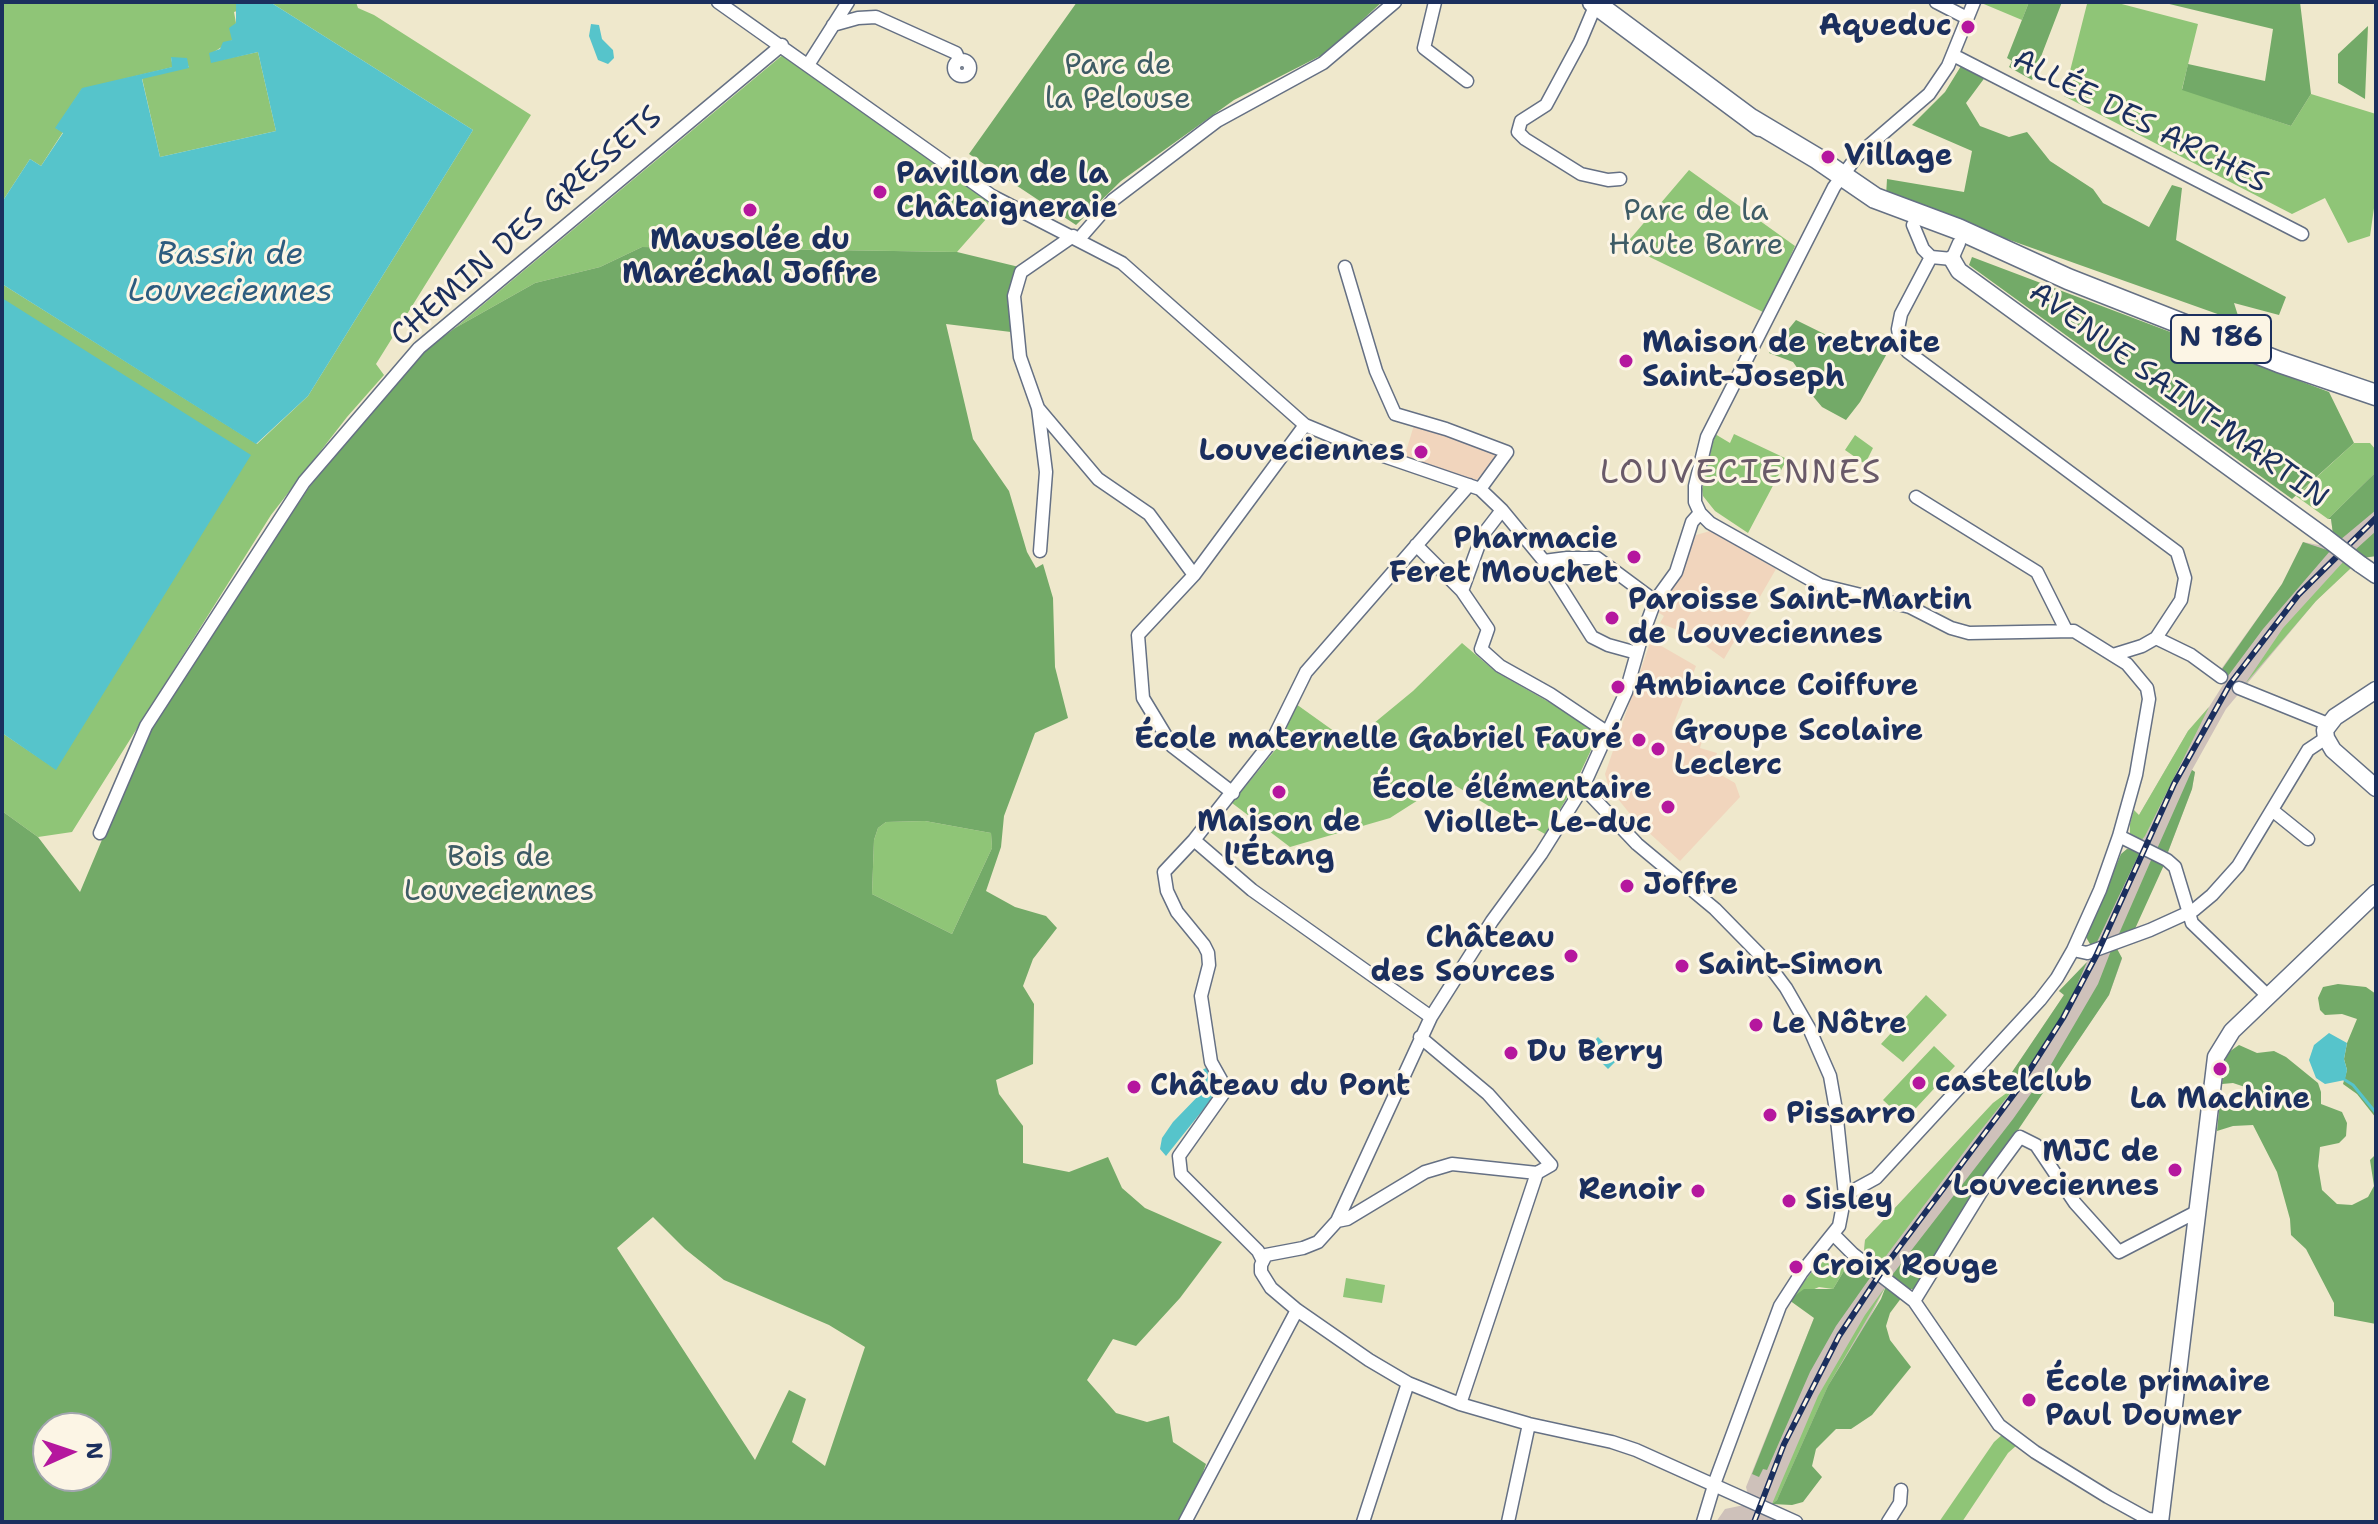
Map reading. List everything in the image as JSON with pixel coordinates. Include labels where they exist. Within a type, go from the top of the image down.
[{"type":"main road","name":"N 186","points":[[1594,3],[1838,182],[1913,225],[1957,244],[2068,279],[2279,362],[2376,395]]},
{"type":"main road","name":"N 186","points":[[1838,182],[1875,198],[1957,244]]},
{"type":"street","points":[[718,2],[992,196],[1122,263],[1305,425],[1363,449],[1474,487],[1502,510],[1544,561],[1592,637],[1637,653]]},
{"type":"street","points":[[808,65],[848,2]]},
{"type":"street","points":[[1040,551],[1046,472],[1038,408],[1020,357],[1014,296],[1021,272],[1076,238],[1113,200],[1217,121],[1323,63],[1395,2]]},
{"type":"street","points":[[1435,2],[1424,48],[1467,81]]},
{"type":"street","points":[[1936,2],[1967,18]]},
{"type":"street","points":[[1845,1195],[1876,1178],[2040,1000],[2073,950],[2100,890],[2119,836],[2136,775],[2149,699],[2147,688],[2127,664],[2083,635],[2066,630],[1969,633],[1951,628],[1910,607],[1820,585],[1710,523],[1695,502],[1694,490],[1707,437],[1838,182],[1858,155],[1929,94],[1953,55],[1974,2]]},
{"type":"street","points":[[1594,3],[1580,42],[1546,105],[1521,121],[1518,132],[1581,174],[1608,180],[1620,179]]},
{"type":"street","points":[[833,25],[876,17],[956,53],[959,60]]},
{"type":"street","name":"CHEMIN DES GRESSETS","points":[[100,833],[146,726],[304,482],[409,359],[782,45]]},
{"type":"street","name":"ALLÉE DES ARCHES","points":[[1953,55],[2302,234]]},
{"type":"street","points":[[1913,225],[1923,249],[1931,257]]},
{"type":"street","points":[[1957,244],[1931,257],[1901,314],[1898,329],[1900,341],[1908,352],[2177,552],[2185,578],[2181,600],[2156,638],[2113,655]]},
{"type":"street","name":"AVENUE SAINT-MARTIN","points":[[1957,244],[1959,271],[2376,575]]},
{"type":"street","points":[[1345,267],[1376,371],[1395,414],[1507,452],[1416,545],[1306,672],[1276,737],[1233,793],[1164,872],[1167,891],[1177,912],[1208,953],[1209,965],[1201,996],[1211,1062],[1225,1087],[1179,1156],[1181,1174],[1258,1251],[1262,1259],[1261,1272],[1271,1288],[1369,1360],[1408,1383],[1460,1404],[1529,1424],[1612,1442],[1796,1522]]},
{"type":"street","points":[[1038,408],[1098,479],[1149,514],[1194,575]]},
{"type":"street","points":[[1233,793],[1172,746],[1143,698],[1138,635],[1194,575],[1305,425]]},
{"type":"street","points":[[1916,497],[2037,572],[2066,630]]},
{"type":"street","points":[[1462,591],[1482,536],[1502,510]]},
{"type":"street","points":[[1262,1259],[1272,1253],[1318,1242],[1337,1221],[1431,1017],[1583,787],[1626,692],[1655,601],[1676,572],[1692,522],[1700,513]]},
{"type":"street","points":[[1416,545],[1462,591],[1488,629],[1481,649],[1500,666],[1550,694],[1608,733]]},
{"type":"street","points":[[1544,561],[1597,558],[1655,601]]},
{"type":"street","points":[[2156,638],[2191,655],[2221,677]]},
{"type":"street","points":[[2239,688],[2327,731],[2333,750],[2376,788]]},
{"type":"street","points":[[2073,950],[2087,953],[2188,913],[2212,895],[2238,866],[2308,750],[2327,731],[2335,717],[2376,690]]},
{"type":"street","points":[[1583,787],[1637,844],[1704,899],[1765,960],[1786,988],[1830,1076],[1845,1195],[1842,1215],[1834,1235],[1802,1272],[1780,1306],[1703,1522]]},
{"type":"street","points":[[2272,810],[2308,839]]},
{"type":"street","points":[[2119,836],[2175,867],[2192,923],[2268,996]]},
{"type":"street","points":[[1194,840],[1252,890],[1431,1017]]},
{"type":"street","points":[[1834,1235],[1853,1254],[1914,1301],[1999,1425],[2035,1452],[2108,1497],[2148,1519],[2160,1521],[2216,1057],[2232,1031],[2376,893]]},
{"type":"street","points":[[1337,1221],[1347,1219],[1425,1172],[1452,1164],[1537,1173],[1551,1165],[1488,1094],[1420,1037]]},
{"type":"street","points":[[1914,1301],[2017,1138],[2026,1138],[2036,1145],[2075,1203],[2119,1252],[2198,1211]]},
{"type":"street","points":[[1460,1404],[1537,1173]]},
{"type":"street","points":[[1185,1522],[1297,1310]]},
{"type":"street","points":[[1363,1522],[1408,1383]]},
{"type":"street","points":[[1508,1522],[1529,1424]]},
{"type":"street","points":[[1888,1522],[1900,1503],[1901,1490]]},
{"type":"shaded area","points":[[1414,425],[1498,450],[1498,455],[1474,483],[1404,458]]},
{"type":"shaded area","points":[[2376,472],[2376,556],[2363,558],[2333,534],[2331,519],[2328,519]]},
{"type":"shaded area","points":[[1710,531],[1776,569],[1724,659],[1692,636],[1660,623],[1664,616],[1656,611],[1681,569],[1696,535]]},
{"type":"shaded area","points":[[2303,542],[2324,546],[2352,567],[2316,601],[2226,709],[2192,770],[2195,772],[2192,789],[2168,852],[2157,849],[2116,947],[2122,959],[2109,995],[1909,1289],[1893,1279],[1886,1286],[1772,1505],[1769,1514],[1786,1522],[1716,1522],[1725,1509],[1744,1505],[1748,1495],[1746,1487],[1814,1318],[1872,1274],[1864,1251],[1865,1240],[1993,1103],[2016,1087],[2008,1078],[2064,995],[2059,991],[2087,962],[2096,945],[2090,944],[2086,937],[2121,854],[2127,849],[2137,850],[2130,824],[2139,815],[2188,731],[2209,707],[2228,677],[2219,672],[2282,584]]},
{"type":"shaded area","name":"Groupe Scolaire Leclerc","points":[[1651,640],[1696,666],[1672,728],[1702,741],[1700,748],[1717,753],[1711,769],[1735,783],[1740,797],[1680,861],[1635,820],[1609,788],[1605,774]]},
{"type":"green space","points":[[2,2],[243,2],[236,4],[232,40],[214,52],[211,62],[258,52],[276,131],[160,157],[142,78],[189,67],[183,59],[171,58],[173,67],[82,89],[56,128],[63,132],[41,166],[30,159],[2,202]]},
{"type":"green space","points":[[270,2],[356,2],[358,8],[374,15],[531,115],[376,364],[384,375],[347,417],[271,515],[72,832],[38,837],[2,811],[2,733],[56,769],[2,284],[257,444],[308,396],[473,130]]},
{"type":"green space","name":"Parc de la Pelouse","points":[[1077,2],[1382,2],[1326,53],[1234,100],[1121,181],[1076,225],[969,154]]},
{"type":"green space","points":[[1979,2],[2029,2],[2022,20]]},
{"type":"green space","points":[[2029,2],[2062,2],[2032,80],[2009,67],[2012,61],[2007,58]]},
{"type":"green space","points":[[2090,2],[2114,2],[2198,24],[2182,89],[2291,126],[2311,94],[2376,114],[2376,194],[2370,236],[2348,243],[2325,198],[2292,214],[2064,96],[2072,82],[2074,73],[2070,71]]},
{"type":"green space","points":[[2161,2],[2300,2],[2311,94],[2291,126],[2182,90],[2188,64],[2265,81],[2273,29]]},
{"type":"green space","points":[[2368,26],[2365,99],[2338,83],[2338,54]]},
{"type":"green space","points":[[785,53],[1009,210],[987,218],[957,252],[642,247],[600,267],[535,283],[455,328]]},
{"type":"green space","points":[[1961,66],[1986,76],[1966,103],[1980,126],[2009,137],[2027,132],[2050,161],[2093,189],[2103,203],[2149,227],[2172,185],[2182,188],[2176,240],[2286,297],[2279,315],[2234,303],[2240,322],[1886,196],[1887,179],[1964,192],[1972,151],[1912,125],[1945,92]]},
{"type":"green space","name":"Parc de la Haute Barre","points":[[1689,170],[1795,246],[1765,313],[1625,245]]},
{"type":"green space","name":"Bois de Louveciennes","points":[[642,247],[957,252],[1019,267],[1007,296],[1011,332],[946,324],[973,439],[1009,491],[1027,552],[1036,568],[1043,564],[1053,598],[1055,667],[1068,718],[1035,733],[1004,816],[1001,847],[986,891],[1015,907],[1046,916],[1057,928],[1033,959],[1023,986],[1034,1004],[1033,1064],[996,1080],[999,1094],[1023,1126],[1023,1163],[1069,1172],[1108,1157],[1122,1188],[1145,1208],[1222,1242],[1180,1298],[1136,1346],[1113,1339],[1087,1380],[1116,1413],[1147,1422],[1169,1416],[1173,1442],[1206,1464],[1185,1522],[2,1522],[2,811],[38,837],[80,892],[149,728],[310,486],[423,352],[455,328],[535,283],[600,267]],"holes":[[[925,821],[991,833],[992,848],[952,934],[872,894],[874,840],[878,828],[886,822]],[[653,1217],[685,1249],[724,1280],[829,1325],[865,1347],[825,1466],[792,1442],[806,1399],[789,1390],[755,1460],[617,1248]]]},
{"type":"green space","points":[[1972,257],[2329,392],[2354,443],[2292,499],[1969,265]]},
{"type":"green space","points":[[1796,320],[1869,356],[1879,342],[1890,348],[1860,402],[1846,420],[1822,407],[1806,388],[1803,376],[1793,362],[1769,353]]},
{"type":"green space","points":[[1715,434],[1730,443],[1734,434],[1787,459],[1748,533],[1715,511],[1703,496]]},
{"type":"green space","points":[[1855,435],[1873,448],[1865,464],[1845,450]]},
{"type":"green space","points":[[2354,443],[2370,443],[2376,450],[2376,472],[2328,519],[2296,496]]},
{"type":"green space","points":[[2376,472],[2376,510],[2340,540],[2333,534],[2331,519],[2328,519]]},
{"type":"green space","points":[[2376,531],[2376,556],[2363,558],[2354,551]]},
{"type":"green space","points":[[2303,542],[2330,551],[2263,629],[2228,676],[2220,672],[2282,584]]},
{"type":"green space","points":[[2344,561],[2352,567],[2316,601],[2245,684],[2283,628]]},
{"type":"green space","points":[[1462,643],[1496,672],[1600,731],[1573,788],[1545,834],[1520,820],[1518,824],[1448,781],[1390,818],[1290,847],[1232,803],[1280,744],[1296,704],[1338,734],[1362,733],[1413,691]]},
{"type":"green space","points":[[2209,707],[2140,842],[2130,836],[2134,810],[2139,815],[2188,731]]},
{"type":"green space","points":[[2192,770],[2195,772],[2192,789],[2168,852],[2157,849]]},
{"type":"green space","points":[[925,821],[991,833],[992,848],[952,934],[872,894],[874,840],[878,828],[886,822]]},
{"type":"green space","points":[[2127,849],[2137,850],[2139,854],[2096,944],[2090,944],[2086,937],[2121,854]]},
{"type":"green space","points":[[2152,858],[2164,865],[2134,931],[2118,936]]},
{"type":"green space","points":[[2116,947],[2122,958],[2109,995],[2020,1127],[1923,1282],[1915,1289],[1909,1289],[1893,1279],[1893,1274],[2049,1068],[2098,984],[2112,948]]},
{"type":"green space","points":[[2087,962],[2067,1008],[2016,1086],[2008,1078],[2064,995],[2059,991]]},
{"type":"green space","points":[[2338,984],[2366,987],[2376,994],[2376,1118],[2357,1094],[2343,1084],[2347,1070],[2344,1059],[2347,1043],[2357,1019],[2342,1014],[2325,1015],[2320,1010],[2318,998],[2323,987]]},
{"type":"green space","name":"castelclub","points":[[1926,995],[1947,1015],[1903,1062],[1881,1044]]},
{"type":"green space","points":[[2239,1045],[2257,1053],[2274,1051],[2286,1057],[2318,1083],[2321,1104],[2342,1112],[2347,1123],[2346,1136],[2339,1143],[2320,1147],[2318,1166],[2322,1190],[2337,1204],[2352,1205],[2368,1197],[2374,1186],[2370,1160],[2376,1154],[2376,1324],[2334,1316],[2334,1303],[2306,1249],[2291,1235],[2290,1219],[2277,1172],[2253,1125],[2217,1131],[2220,1101],[2242,1102],[2249,1093],[2245,1087],[2233,1083],[2222,1084],[2226,1054]]},
{"type":"green space","name":"castelclub","points":[[1934,1046],[1955,1066],[1905,1120],[1883,1100]]},
{"type":"green space","points":[[2016,1086],[1877,1268],[1867,1260],[1865,1240],[1993,1103]]},
{"type":"green space","points":[[1827,1259],[1851,1259],[1833,1289],[1819,1287],[1789,1300],[1816,1267]]},
{"type":"green space","points":[[1851,1259],[1872,1275],[1836,1326],[1810,1372],[1767,1470],[1763,1469],[1759,1477],[1752,1474],[1814,1318],[1789,1300],[1804,1289],[1833,1289]]},
{"type":"green space","points":[[1346,1278],[1385,1285],[1382,1303],[1343,1297]]},
{"type":"green space","points":[[1886,1286],[1828,1386],[1777,1500],[1772,1504],[1818,1396],[1865,1315]]},
{"type":"green space","points":[[1886,1286],[1902,1297],[1890,1313],[1886,1326],[1890,1340],[1911,1367],[1872,1415],[1851,1429],[1836,1429],[1816,1449],[1812,1466],[1822,1477],[1803,1502],[1772,1504],[1777,1500],[1828,1386]]},
{"type":"green space","points":[[2003,1434],[2017,1445],[2008,1453],[1962,1522],[1939,1522],[1994,1442]]},
{"type":"water","name":"Bassin de Louveciennes","points":[[270,2],[473,130],[308,396],[256,444],[2,284],[2,202],[30,159],[41,166],[63,133],[55,128],[82,88],[172,67],[171,57],[187,58],[189,68],[142,79],[160,157],[276,131],[258,52],[211,63],[209,53],[220,49],[223,42],[232,40],[229,28],[236,23],[236,4]]},
{"type":"water","points":[[591,24],[599,25],[602,39],[613,50],[614,58],[608,64],[598,60],[589,36]]},
{"type":"water","points":[[2,298],[251,455],[56,770],[2,733]]},
{"type":"water","points":[[2329,1033],[2347,1043],[2344,1059],[2347,1070],[2345,1080],[2325,1084],[2316,1078],[2309,1060],[2314,1045]]},
{"type":"water","points":[[1598,1037],[1619,1058],[1608,1069],[1587,1048]]},
{"type":"water","points":[[1206,1068],[1213,1072],[1218,1091],[1166,1156],[1160,1149],[1162,1138],[1205,1089],[1206,1083],[1200,1077],[1200,1071]]},
{"type":"waterway","points":[[2345,1080],[2353,1085],[2376,1113]]},
{"type":"railway","points":[[1754,1522],[1784,1444],[1839,1336],[1886,1265],[2017,1090],[2063,1018],[2096,956],[2174,784],[2230,684],[2299,594],[2376,518]]},
{"type":"place","name":"Aqueduc","points":[[1968,27]]},
{"type":"place","name":"Village","points":[[1828,157]]},
{"type":"place","name":"Pavillon de la Châtaigneraie","points":[[880,192]]},
{"type":"place","name":"Mausolée du Maréchal Joffre","points":[[750,210]]},
{"type":"place","name":"Maison de retraite Saint-Joseph","points":[[1626,361]]},
{"type":"place","name":"Louveciennes","points":[[1421,452]]},
{"type":"place","name":"Pharmacie Feret Mouchet","points":[[1634,557]]},
{"type":"place","name":"Paroisse Saint-Martin de Louveciennes","points":[[1612,618]]},
{"type":"place","name":"Ambiance Coiffure","points":[[1618,687]]},
{"type":"place","name":"École maternelle Gabriel Fauré","points":[[1639,740]]},
{"type":"place","name":"Groupe Scolaire Leclerc","points":[[1658,749]]},
{"type":"place","name":"Maison de l'Étang","points":[[1279,792]]},
{"type":"place","name":"École élémentaire Viollet- Le-duc","points":[[1668,807]]},
{"type":"place","name":"Joffre","points":[[1627,886]]},
{"type":"place","name":"Château des Sources","points":[[1571,956]]},
{"type":"place","name":"Saint-Simon","points":[[1682,966]]},
{"type":"place","name":"Le Nôtre","points":[[1756,1025]]},
{"type":"place","name":"Du Berry","points":[[1511,1053]]},
{"type":"place","name":"La Machine","points":[[2220,1069]]},
{"type":"place","name":"castelclub","points":[[1919,1083]]},
{"type":"place","name":"Château du Pont","points":[[1134,1087]]},
{"type":"place","name":"Pissarro","points":[[1770,1115]]},
{"type":"place","name":"MJC de Louveciennes","points":[[2175,1170]]},
{"type":"place","name":"Renoir","points":[[1698,1191]]},
{"type":"place","name":"Sisley","points":[[1789,1201]]},
{"type":"place","name":"Croix Rouge","points":[[1796,1267]]},
{"type":"place","name":"École primaire Paul Doumer","points":[[2029,1400]]},
{"type":"district","name":"LOUVECIENNES","points":[[1741,474]]}]
